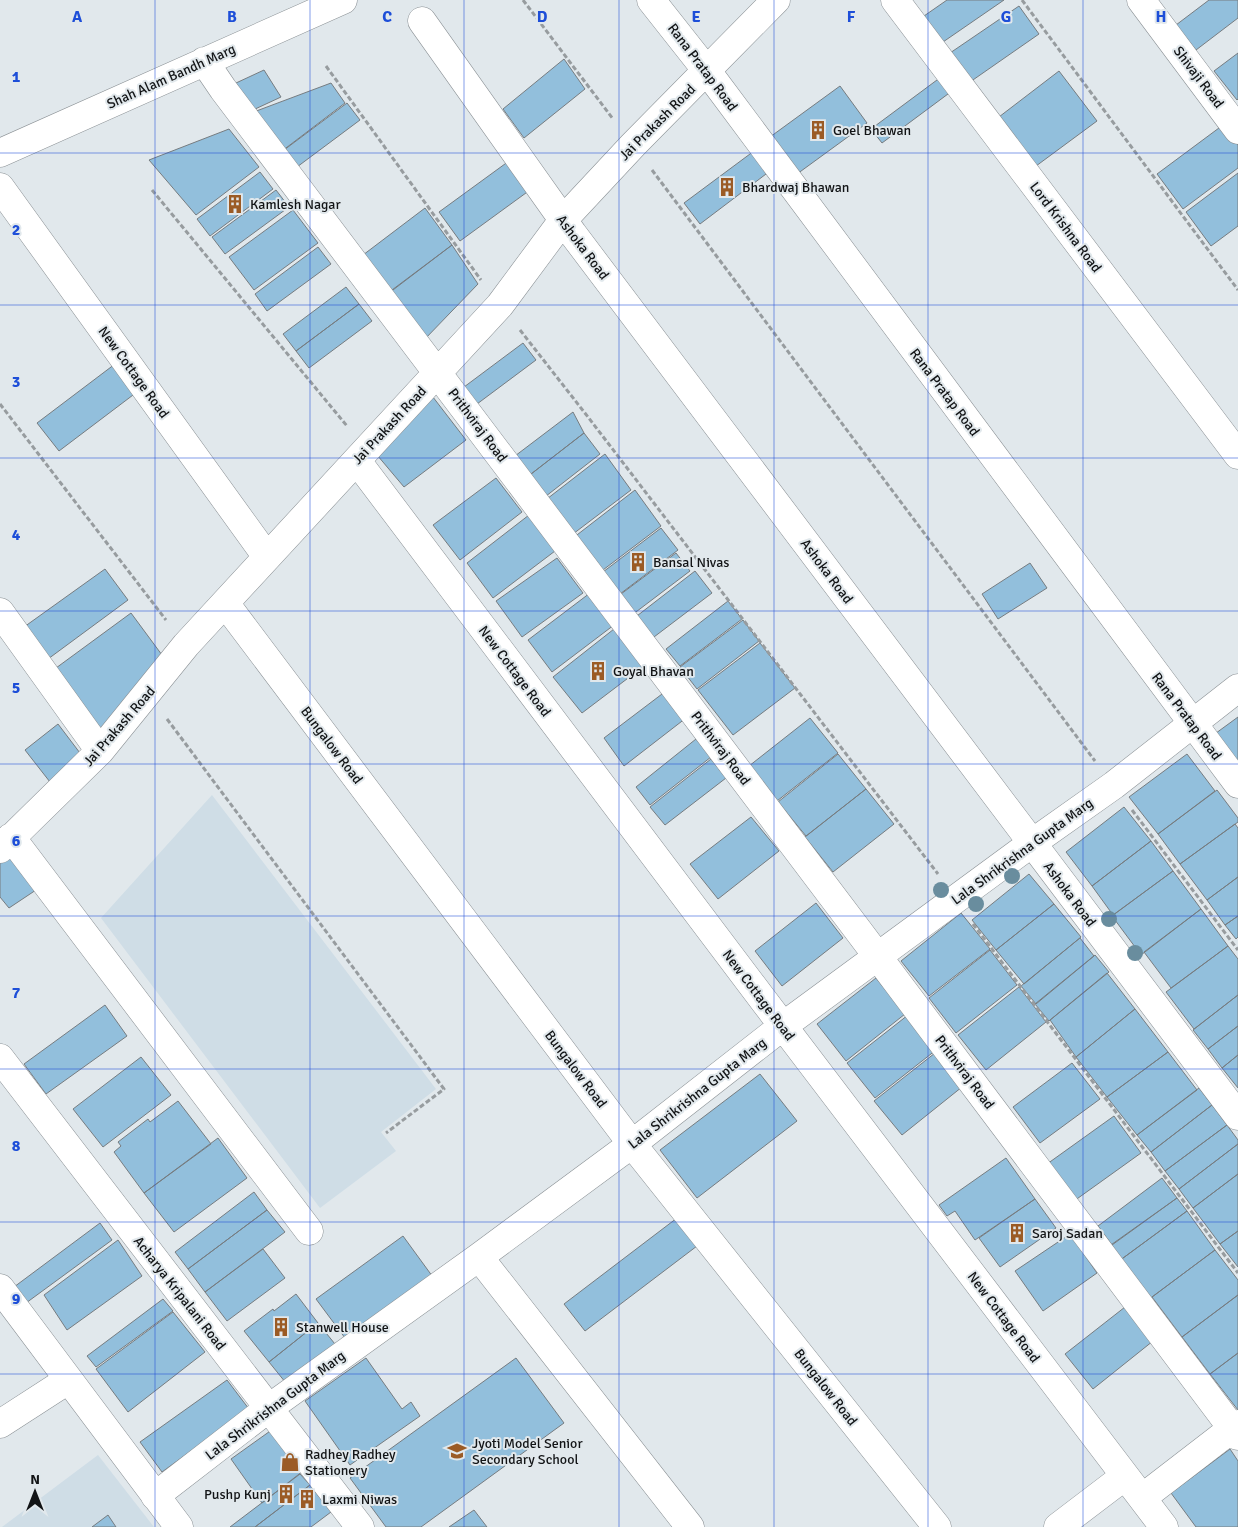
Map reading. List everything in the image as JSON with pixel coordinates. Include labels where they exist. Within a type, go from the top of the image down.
[{"type":"street","name":"Shah Alam Bandh Marg","points":[[0,153],[343,0]]},
{"type":"street","name":"Rana Pratap Road","points":[[652,0],[707,71],[1238,784]]},
{"type":"street","name":"Jai Prakash Road","points":[[5,843],[100,751],[186,645],[500,305],[563,220],[633,145],[776,0]]},
{"type":"street","name":"Lord Krishna Road","points":[[895,0],[1238,455]]},
{"type":"street","name":"Shivaji Road","points":[[1141,0],[1238,130]]},
{"type":"street","name":"Ashoka Road","points":[[422,21],[563,220],[1238,1116]]},
{"type":"street","name":"Prithviraj Road","points":[[204,61],[223,89],[1236,1430]]},
{"type":"street","name":"New Cottage Road","points":[[0,188],[268,557]]},
{"type":"street","name":"New Cottage Road","points":[[362,455],[783,1026],[1164,1527]]},
{"type":"street","name":"Bungalow Road","points":[[225,603],[632,1144],[936,1527]]},
{"type":"street","points":[[0,612],[100,751]]},
{"type":"street","name":"Lala Shrikrishna Gupta Marg","points":[[155,1496],[268,1408],[479,1257],[632,1144],[783,1026],[1114,784],[1238,688]]},
{"type":"street","points":[[5,843],[309,1231]]},
{"type":"street","name":"Acharya Kripalani Road","points":[[0,1058],[360,1527]]},
{"type":"street","points":[[479,1257],[690,1527]]},
{"type":"street","points":[[0,1288],[179,1527]]},
{"type":"street","points":[[0,1424],[68,1380]]},
{"type":"street","points":[[1142,1498],[1236,1430]]},
{"type":"street","points":[[1058,1527],[1125,1476]]},
{"type":"path","points":[[523,0],[1238,950]]},
{"type":"path","points":[[1022,0],[1238,290]]},
{"type":"path","points":[[326,66],[500,305],[957,899],[970,921],[1050,1023],[1075,1060],[1238,1273]]},
{"type":"path","points":[[152,190],[362,455]]},
{"type":"path","points":[[0,404],[186,645]]},
{"type":"path","points":[[148,693],[444,1089],[386,1132]]},
{"type":"shaded area","points":[[212,795],[436,1089],[381,1132],[396,1151],[320,1208],[101,918]]},
{"type":"shaded area","points":[[98,1455],[154,1527],[2,1527]]},
{"type":"building","points":[[947,0],[1004,0],[943,42],[924,16]]},
{"type":"building","points":[[1209,0],[1238,0],[1238,18],[1196,50],[1176,25]]},
{"type":"building","points":[[1019,6],[1039,34],[970,82],[950,53]]},
{"type":"building","points":[[1238,53],[1238,99],[1237,100],[1214,71]]},
{"type":"building","points":[[564,59],[585,89],[524,138],[503,109]]},
{"type":"building","points":[[264,70],[281,97],[253,110],[236,83]]},
{"type":"building","points":[[1059,71],[1097,121],[1032,169],[995,120]]},
{"type":"building","points":[[941,77],[952,91],[882,143],[871,129]]},
{"type":"building","points":[[331,83],[345,103],[282,151],[251,113]]},
{"type":"building","name":"Goel Bhawan","points":[[840,86],[867,123],[797,174],[770,137]]},
{"type":"building","points":[[347,103],[360,120],[297,167],[284,150]]},
{"type":"building","points":[[1223,125],[1238,145],[1238,168],[1183,209],[1157,174]]},
{"type":"building","points":[[229,129],[259,167],[196,215],[149,160]]},
{"type":"building","name":"Bhardwaj Bhawan","points":[[754,151],[770,171],[700,224],[684,203]]},
{"type":"building","points":[[509,161],[530,190],[460,241],[439,212]]},
{"type":"building","name":"Kamlesh Nagar","points":[[260,172],[273,189],[210,236],[197,219]]},
{"type":"building","points":[[1238,173],[1238,226],[1211,246],[1186,212]]},
{"type":"building","points":[[276,190],[289,207],[225,254],[212,237]]},
{"type":"building","points":[[425,208],[452,245],[389,293],[363,255]]},
{"type":"building","points":[[293,210],[318,243],[254,290],[229,257]]},
{"type":"building","points":[[452,245],[478,284],[423,341],[388,293]]},
{"type":"building","points":[[318,247],[331,264],[267,311],[255,294]]},
{"type":"building","points":[[346,287],[359,304],[296,351],[283,334]]},
{"type":"building","points":[[359,304],[372,321],[309,368],[296,351]]},
{"type":"building","points":[[523,343],[536,360],[473,407],[460,390]]},
{"type":"building","points":[[115,364],[137,392],[59,451],[37,423]]},
{"type":"building","points":[[426,388],[466,440],[404,487],[372,449]]},
{"type":"building","points":[[573,412],[584,433],[522,481],[511,459]]},
{"type":"building","points":[[584,433],[600,454],[541,500],[522,481]]},
{"type":"building","points":[[605,454],[631,490],[569,537],[543,502]]},
{"type":"building","points":[[496,478],[522,512],[460,560],[433,525]]},
{"type":"building","points":[[635,490],[661,526],[599,573],[573,538]]},
{"type":"building","points":[[529,515],[555,551],[493,598],[467,563]]},
{"type":"building","name":"Bansal Nivas","points":[[661,528],[678,550],[616,597],[599,575]]},
{"type":"building","name":"Bansal Nivas","points":[[676,553],[690,571],[628,618],[613,600]]},
{"type":"building","points":[[557,558],[583,593],[522,637],[496,601]]},
{"type":"building","points":[[1030,563],[1047,588],[998,619],[982,594]]},
{"type":"building","points":[[105,569],[128,600],[48,659],[24,627]]},
{"type":"building","points":[[695,571],[712,593],[650,640],[633,619]]},
{"type":"building","points":[[590,593],[614,625],[552,672],[528,640]]},
{"type":"building","points":[[728,601],[742,619],[680,666],[666,649]]},
{"type":"building","points":[[131,613],[162,655],[101,731],[56,668]]},
{"type":"building","points":[[743,620],[759,641],[697,689],[680,667]]},
{"type":"building","name":"Goyal Bhavan","points":[[614,629],[644,666],[582,713],[553,677]]},
{"type":"building","points":[[760,643],[795,688],[733,735],[698,690]]},
{"type":"building","points":[[666,691],[686,718],[624,766],[604,738]]},
{"type":"building","points":[[1238,717],[1238,770],[1212,736]]},
{"type":"building","points":[[810,718],[838,753],[777,801],[749,766]]},
{"type":"building","points":[[58,724],[83,757],[50,782],[25,750]]},
{"type":"building","points":[[696,739],[711,757],[650,805],[636,787]]},
{"type":"building","points":[[838,754],[866,789],[806,836],[778,802]]},
{"type":"building","points":[[1187,754],[1215,791],[1158,834],[1129,797]]},
{"type":"building","points":[[711,759],[726,778],[665,825],[650,807]]},
{"type":"building","points":[[866,789],[894,824],[833,872],[805,837]]},
{"type":"building","points":[[1217,790],[1238,818],[1238,822],[1180,864],[1158,834]]},
{"type":"building","points":[[1124,807],[1151,841],[1092,886],[1066,852]]},
{"type":"building","points":[[751,817],[779,851],[718,899],[690,864]]},
{"type":"building","points":[[1235,824],[1238,828],[1238,877],[1207,900],[1180,864]]},
{"type":"building","points":[[1151,841],[1173,871],[1113,915],[1092,886]]},
{"type":"building","points":[[9,851],[39,888],[9,908],[0,897],[0,861]]},
{"type":"building","points":[[1173,871],[1201,909],[1141,955],[1112,916]]},
{"type":"building","points":[[1029,874],[1054,904],[996,950],[972,920]]},
{"type":"building","points":[[1238,877],[1238,916],[1225,925],[1207,900]]},
{"type":"building","points":[[816,903],[843,938],[782,986],[755,951]]},
{"type":"building","points":[[1054,904],[1081,937],[1024,984],[996,950]]},
{"type":"building","points":[[1201,909],[1228,946],[1171,988],[1144,952]]},
{"type":"building","points":[[961,913],[990,949],[929,996],[901,961]]},
{"type":"building","points":[[1238,916],[1238,937],[1236,939],[1225,925]]},
{"type":"building","points":[[1080,938],[1094,956],[1036,1004],[1021,986]]},
{"type":"building","points":[[1228,946],[1238,959],[1238,995],[1194,1029],[1166,992]]},
{"type":"building","points":[[990,950],[1017,985],[956,1033],[929,998]]},
{"type":"building","points":[[1095,955],[1109,972],[1049,1021],[1035,1004]]},
{"type":"building","points":[[1107,973],[1135,1009],[1076,1057],[1050,1020]]},
{"type":"building","points":[[876,978],[905,1014],[846,1061],[817,1024]]},
{"type":"building","points":[[1019,987],[1046,1022],[986,1070],[958,1035]]},
{"type":"building","points":[[1238,995],[1238,1026],[1208,1049],[1193,1030]]},
{"type":"building","points":[[105,1005],[127,1036],[46,1094],[24,1064]]},
{"type":"building","points":[[1135,1009],[1168,1052],[1107,1097],[1076,1057]]},
{"type":"building","points":[[908,1015],[936,1050],[875,1098],[847,1063]]},
{"type":"building","points":[[1238,1026],[1238,1055],[1222,1068],[1208,1049]]},
{"type":"building","points":[[1168,1052],[1197,1090],[1137,1135],[1107,1097]]},
{"type":"building","points":[[935,1053],[962,1087],[902,1135],[874,1101]]},
{"type":"building","points":[[1238,1055],[1238,1088],[1222,1068]]},
{"type":"building","points":[[141,1057],[171,1095],[103,1147],[73,1109]]},
{"type":"building","points":[[1072,1063],[1100,1099],[1040,1143],[1013,1107]]},
{"type":"building","points":[[760,1074],[797,1121],[697,1198],[660,1150]]},
{"type":"building","points":[[1199,1088],[1212,1105],[1151,1152],[1137,1135]]},
{"type":"building","points":[[178,1101],[211,1144],[144,1193],[114,1152],[121,1146],[118,1142],[148,1119],[150,1122]]},
{"type":"building","points":[[1212,1105],[1227,1125],[1165,1171],[1151,1152]]},
{"type":"building","points":[[1114,1116],[1141,1153],[1074,1201],[1047,1164]]},
{"type":"building","points":[[1227,1125],[1238,1140],[1238,1144],[1179,1189],[1165,1171]]},
{"type":"building","points":[[218,1138],[247,1178],[174,1232],[144,1193]]},
{"type":"building","points":[[1238,1144],[1238,1174],[1193,1208],[1179,1189]]},
{"type":"building","points":[[1006,1158],[1035,1199],[975,1240],[955,1211],[947,1216],[939,1205]]},
{"type":"building","points":[[1238,1174],[1238,1231],[1220,1244],[1193,1208]]},
{"type":"building","points":[[1162,1178],[1177,1198],[1112,1245],[1098,1226]]},
{"type":"building","points":[[254,1192],[267,1210],[188,1269],[175,1252]]},
{"type":"building","points":[[1177,1198],[1187,1211],[1119,1261],[1108,1247]]},
{"type":"building","name":"Saroj Sadan","points":[[1035,1199],[1056,1228],[1000,1267],[979,1238]]},
{"type":"building","points":[[267,1210],[285,1232],[205,1292],[188,1269]]},
{"type":"building","points":[[1187,1211],[1215,1250],[1148,1300],[1119,1261]]},
{"type":"building","points":[[677,1218],[697,1246],[585,1331],[564,1304]]},
{"type":"building","points":[[100,1223],[112,1240],[26,1303],[14,1287]]},
{"type":"building","points":[[1238,1231],[1238,1267],[1220,1244]]},
{"type":"building","points":[[1070,1234],[1097,1273],[1043,1311],[1015,1271]]},
{"type":"building","points":[[403,1236],[438,1284],[351,1346],[316,1299]]},
{"type":"building","points":[[118,1240],[142,1276],[67,1330],[44,1295]]},
{"type":"building","points":[[263,1249],[285,1278],[227,1321],[205,1292]]},
{"type":"building","points":[[1215,1250],[1238,1280],[1238,1295],[1182,1337],[1152,1297]]},
{"type":"building","name":"Stanwell House","points":[[296,1294],[318,1323],[269,1362],[244,1331]]},
{"type":"building","points":[[1238,1295],[1238,1353],[1210,1374],[1182,1337]]},
{"type":"building","points":[[163,1299],[173,1311],[96,1367],[87,1356]]},
{"type":"building","points":[[1125,1307],[1153,1341],[1093,1389],[1065,1354]]},
{"type":"building","points":[[173,1312],[205,1352],[128,1412],[96,1369]]},
{"type":"building","points":[[318,1323],[339,1349],[290,1388],[269,1362]]},
{"type":"building","points":[[1238,1353],[1238,1410],[1210,1374]]},
{"type":"building","points":[[366,1358],[402,1409],[411,1402],[420,1416],[350,1465],[305,1401]]},
{"type":"building","name":"Jyoti Model Senior Secondary School","points":[[516,1358],[564,1423],[421,1527],[386,1527],[350,1478]]},
{"type":"building","points":[[227,1380],[249,1409],[162,1472],[140,1442]]},
{"type":"building","points":[[273,1429],[303,1471],[262,1503],[231,1459]]},
{"type":"building","points":[[1230,1449],[1238,1461],[1238,1527],[1196,1527],[1171,1493]]},
{"type":"building","name":"Pushp Kunj","points":[[300,1474],[310,1485],[255,1527],[230,1527]]},
{"type":"building","name":"Laxmi Niwas","points":[[310,1485],[331,1512],[311,1527],[255,1527]]},
{"type":"building","points":[[474,1510],[487,1527],[449,1527]]},
{"type":"building","points":[[108,1515],[116,1527],[92,1527]]},
{"type":"place","name":"Goel Bhawan","points":[[818,130]]},
{"type":"place","name":"Bhardwaj Bhawan","points":[[727,187]]},
{"type":"place","name":"Kamlesh Nagar","points":[[235,204]]},
{"type":"place","name":"Bansal Nivas","points":[[638,562]]},
{"type":"place","name":"Goyal Bhavan","points":[[598,671]]},
{"type":"place","name":"Saroj Sadan","points":[[1017,1233]]},
{"type":"place","name":"Stanwell House","points":[[281,1327]]},
{"type":"place","name":"Jyoti Model Senior Secondary School","points":[[457,1451]]},
{"type":"place","name":"Radhey Radhey Stationery","points":[[290,1462]]},
{"type":"place","name":"Pushp Kunj","points":[[286,1494]]},
{"type":"place","name":"Laxmi Niwas","points":[[307,1499]]}]
